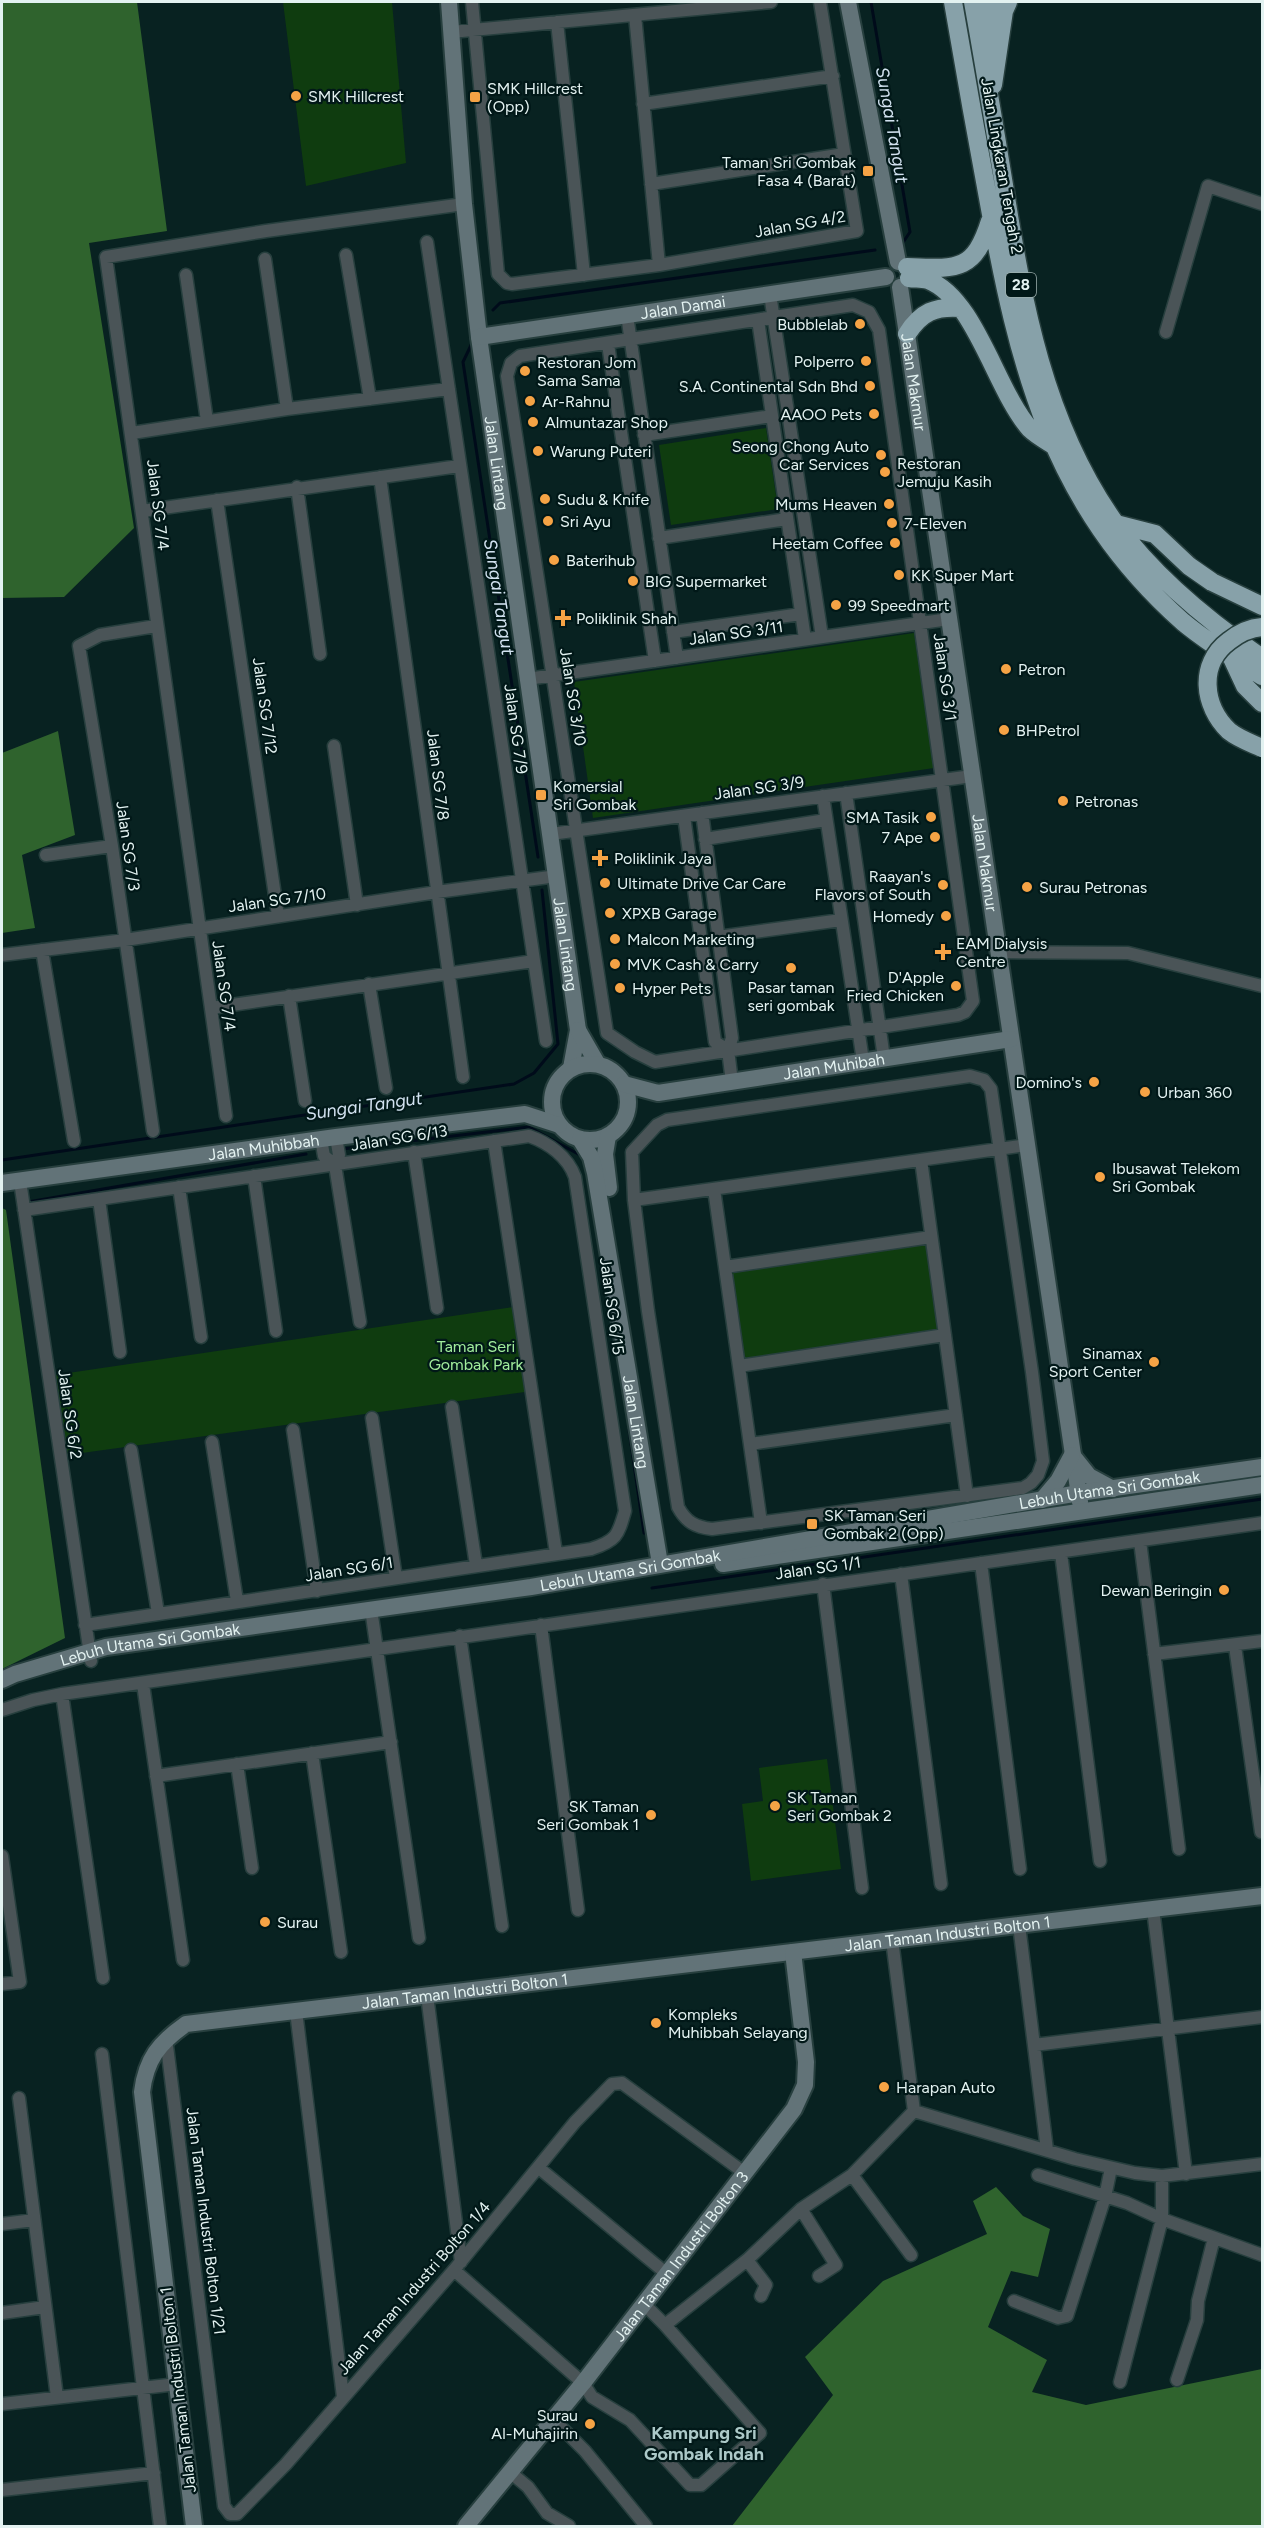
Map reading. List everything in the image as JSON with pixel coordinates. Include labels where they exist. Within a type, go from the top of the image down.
[{"type":"highway","name":"Jalan Lingkaran Tengah 2","points":[[952,2],[1015,334],[1034,396],[1053,445],[1080,497],[1122,559],[1185,623],[1263,676]]},
{"type":"highway","name":"Jalan Lingkaran Tengah 2","points":[[973,2],[1023,296],[1039,363],[1058,416],[1078,459],[1116,524],[1182,596],[1259,653]]},
{"type":"highway","points":[[990,102],[991,2]]},
{"type":"highway","points":[[990,102],[1004,11],[1008,2]]},
{"type":"highway","points":[[904,274],[953,267],[973,258],[983,243],[991,217]]},
{"type":"highway","points":[[904,274],[927,280],[940,288],[961,308],[977,333],[1011,402],[1031,430],[1053,445]]},
{"type":"highway","points":[[907,334],[924,313],[938,308],[961,308]]},
{"type":"highway","points":[[1116,524],[1155,534],[1189,566],[1212,582],[1263,606]]},
{"type":"highway","points":[[1263,627],[1244,631],[1219,649],[1211,662],[1207,677],[1207,694],[1212,708],[1231,732],[1263,748]]},
{"type":"highway","points":[[1231,655],[1245,686],[1263,703]]},
{"type":"street","name":"Jalan Lintang","points":[[448,2],[464,204],[479,337],[578,1030],[571,1068]]},
{"type":"street","points":[[472,2],[475,30]]},
{"type":"street","points":[[451,32],[771,2]]},
{"type":"street","name":"Jalan SG 4/2","points":[[475,30],[498,274],[507,283],[518,284],[659,265],[855,232],[858,228],[820,2]]},
{"type":"street","points":[[848,2],[904,274]]},
{"type":"street","points":[[635,15],[659,265]]},
{"type":"street","points":[[557,22],[584,275]]},
{"type":"street","points":[[643,104],[833,76]]},
{"type":"street","points":[[651,184],[844,154]]},
{"type":"street","points":[[1166,332],[1208,186],[1263,204]]},
{"type":"street","name":"Jalan SG 7/4","points":[[226,1116],[106,257],[266,231],[464,204]]},
{"type":"street","name":"Jalan SG 7/9","points":[[427,242],[546,1041]]},
{"type":"street","points":[[346,255],[370,399]]},
{"type":"street","points":[[265,259],[287,409]]},
{"type":"street","name":"Jalan Damai","points":[[479,337],[886,277],[889,284],[904,274]]},
{"type":"street","name":"Jalan Makmur","points":[[904,274],[907,334],[1081,1511]]},
{"type":"street","points":[[186,275],[207,421]]},
{"type":"street","points":[[770,294],[822,637]]},
{"type":"street","name":"Jalan SG 3/1","points":[[774,317],[853,305],[869,312],[879,330],[974,994],[970,1007],[958,1015],[879,1027]]},
{"type":"street","points":[[627,315],[677,658]]},
{"type":"street","points":[[655,661],[608,344],[774,317]]},
{"type":"street","points":[[758,320],[805,639]]},
{"type":"street","name":"Jalan SG 3/10","points":[[608,344],[520,356],[510,367],[507,376],[607,1033],[655,1062],[728,1050]]},
{"type":"street","points":[[132,433],[287,409],[449,389]]},
{"type":"street","points":[[644,435],[772,417]]},
{"type":"street","points":[[142,511],[297,487],[459,466]]},
{"type":"street","name":"Jalan SG 7/8","points":[[380,477],[463,1077]]},
{"type":"street","points":[[783,487],[798,485]]},
{"type":"street","points":[[297,487],[320,654]]},
{"type":"street","name":"Jalan SG 7/12","points":[[217,500],[279,916]]},
{"type":"street","points":[[633,511],[655,507]]},
{"type":"street","points":[[659,538],[787,519]]},
{"type":"street","points":[[673,632],[801,614]]},
{"type":"street","name":"Jalan SG 3/11","points":[[527,679],[949,619]]},
{"type":"street","name":"Jalan SG 7/3","points":[[153,1131],[112,846],[79,646],[100,635],[156,626]]},
{"type":"street","points":[[334,746],[357,905]]},
{"type":"street","name":"Jalan SG 3/9","points":[[551,834],[972,776]]},
{"type":"street","points":[[846,793],[884,1058]]},
{"type":"street","points":[[823,796],[863,1061]]},
{"type":"street","points":[[702,813],[732,1038],[728,1050],[732,1082]]},
{"type":"street","points":[[684,816],[715,1042],[728,1050],[879,1027]]},
{"type":"street","points":[[705,839],[826,820]]},
{"type":"street","points":[[46,855],[112,846]]},
{"type":"street","name":"Jalan SG 7/10","points":[[2,955],[124,940],[557,876]]},
{"type":"street","points":[[718,937],[842,920]]},
{"type":"street","points":[[42,951],[74,1141]]},
{"type":"street","points":[[998,952],[1128,953],[1263,986]]},
{"type":"street","points":[[211,1008],[534,961]]},
{"type":"street","points":[[369,984],[387,1088]]},
{"type":"street","points":[[289,996],[305,1101]]},
{"type":"street","name":"Jalan Lintang","points":[[578,1030],[597,1064]]},
{"type":"street","name":"Jalan Muhibah","points":[[624,1084],[658,1093],[1011,1039]]},
{"type":"street","points":[[525,1113],[553,1091],[563,1074],[571,1068],[579,1064],[597,1064],[613,1071],[624,1084],[628,1098],[627,1113],[617,1130],[608,1136],[590,1140],[580,1139],[572,1136],[560,1125],[552,1109],[553,1091]]},
{"type":"street","points":[[970,1076],[984,1080],[991,1089],[1001,1149],[1043,1461],[1038,1475],[1023,1488],[712,1529],[691,1523],[683,1517],[678,1507],[653,1346],[634,1200],[631,1160],[632,1152],[639,1143],[657,1125],[667,1120],[970,1076]]},
{"type":"street","name":"Jalan Muhibah","points":[[627,1113],[658,1093]]},
{"type":"street","name":"Jalan Muhibbah","points":[[2,1183],[22,1196],[328,1138],[525,1113],[560,1125]]},
{"type":"street","name":"Jalan SG 6/13","points":[[22,1196],[99,1199],[529,1136]]},
{"type":"street","name":"Jalan SG 6/15","points":[[529,1136],[561,1155],[571,1165],[575,1177],[625,1511],[616,1538]]},
{"type":"street","name":"Jalan Lintang","points":[[608,1136],[605,1154],[606,1172],[666,1563]]},
{"type":"street","points":[[328,1138],[339,1155],[335,1165],[360,1322]]},
{"type":"street","name":"Jalan Lintang","points":[[580,1139],[591,1157],[595,1173],[666,1563]]},
{"type":"street","points":[[494,1141],[556,1553]]},
{"type":"street","points":[[634,1200],[1027,1145]]},
{"type":"street","points":[[414,1152],[437,1308]]},
{"type":"street","points":[[921,1160],[968,1496]]},
{"type":"street","points":[[254,1176],[276,1331]]},
{"type":"street","points":[[179,1187],[201,1337]]},
{"type":"street","points":[[714,1189],[761,1523]]},
{"type":"street","name":"Jalan SG 6/2","points":[[22,1196],[90,1656]]},
{"type":"street","points":[[99,1199],[120,1352]]},
{"type":"street","points":[[725,1267],[931,1237]]},
{"type":"street","points":[[739,1366],[945,1335]]},
{"type":"street","points":[[452,1407],[476,1565]]},
{"type":"street","points":[[750,1444],[956,1415]]},
{"type":"street","points":[[372,1418],[396,1578]]},
{"type":"street","points":[[293,1430],[317,1591]]},
{"type":"street","points":[[212,1442],[237,1601]]},
{"type":"street","points":[[132,1450],[158,1613]]},
{"type":"street","points":[[1042,1500],[1058,1481],[1072,1455],[1089,1476],[1113,1489]]},
{"type":"street","name":"Lebuh Utama Sri Gombak","points":[[372,1614],[870,1527],[1079,1493],[1263,1467]]},
{"type":"street","name":"Lebuh Utama Sri Gombak","points":[[2,1680],[90,1656],[1263,1485]]},
{"type":"street","points":[[867,1509],[870,1527]]},
{"type":"street","name":"Jalan SG 1/1","points":[[2,1710],[62,1694],[1263,1523]]},
{"type":"street","name":"Jalan SG 6/1","points":[[85,1625],[591,1549],[607,1544],[616,1538]]},
{"type":"street","points":[[1140,1541],[1179,1850]]},
{"type":"street","points":[[1060,1553],[1100,1861]]},
{"type":"street","points":[[981,1563],[1020,1869]]},
{"type":"street","points":[[901,1574],[941,1884]]},
{"type":"street","points":[[823,1584],[862,1888]]},
{"type":"street","points":[[372,1614],[419,1938]]},
{"type":"street","points":[[541,1625],[578,1910]]},
{"type":"street","points":[[460,1636],[502,1926]]},
{"type":"street","points":[[1154,1654],[1263,1641]]},
{"type":"street","points":[[1235,1646],[1261,1832]]},
{"type":"street","name":"Lebuh Utama Sri Gombak","points":[[2,1692],[90,1656]]},
{"type":"street","points":[[143,1684],[183,1960]]},
{"type":"street","points":[[62,1694],[104,1978]]},
{"type":"street","points":[[156,1776],[391,1742]]},
{"type":"street","points":[[312,1753],[340,1952]]},
{"type":"street","points":[[237,1764],[252,1868]]},
{"type":"street","points":[[2,1856],[5,1910],[20,1982],[2,1984]]},
{"type":"street","name":"Jalan Taman Industri Bolton 1","points":[[194,2526],[142,2092],[144,2071],[166,2038],[186,2024],[1263,1896]]},
{"type":"street","points":[[1153,1909],[1186,2174]]},
{"type":"street","points":[[1019,1925],[1047,2150]]},
{"type":"street","points":[[892,1940],[914,2111]]},
{"type":"street","name":"Jalan Taman Industri Bolton 3","points":[[471,2525],[510,2472],[583,2383],[746,2174],[794,2109],[806,2085],[806,2061],[793,1952]]},
{"type":"street","points":[[427,1995],[458,2266],[583,2383],[592,2397],[630,2420],[694,2486],[701,2485],[760,2433],[644,2304]]},
{"type":"street","points":[[296,2011],[343,2397]]},
{"type":"street","points":[[1034,2045],[1263,2017]]},
{"type":"street","name":"Jalan Taman Industri Bolton 1/21","points":[[166,2038],[225,2511],[230,2514]]},
{"type":"street","points":[[102,2054],[160,2526]]},
{"type":"street","name":"Jalan Taman Industri Bolton 1/4","points":[[230,2514],[237,2514],[286,2464],[612,2084],[622,2083],[746,2174]]},
{"type":"street","points":[[19,2098],[57,2397]]},
{"type":"street","points":[[914,2111],[1111,2168],[1162,2176],[1263,2164]]},
{"type":"street","points":[[665,2325],[747,2260],[801,2209],[852,2175],[914,2111]]},
{"type":"street","points":[[539,2168],[667,2274]]},
{"type":"street","points":[[1014,2301],[1058,2318],[1067,2316],[1105,2197],[1111,2168]]},
{"type":"street","points":[[852,2175],[910,2255]]},
{"type":"street","points":[[1038,2175],[1127,2203],[1162,2219],[1263,2255]]},
{"type":"street","points":[[1120,2382],[1162,2219],[1162,2176]]},
{"type":"street","points":[[801,2209],[836,2265],[819,2276]]},
{"type":"street","points":[[2,2224],[34,2220]]},
{"type":"street","points":[[1177,2380],[1197,2320],[1198,2301],[1214,2238]]},
{"type":"street","points":[[747,2260],[766,2285],[761,2296]]},
{"type":"street","points":[[2,2313],[45,2307]]},
{"type":"street","points":[[2,2404],[177,2384]]},
{"type":"street","points":[[553,2419],[585,2451],[646,2526]]},
{"type":"street","points":[[510,2472],[528,2487],[547,2513],[569,2526]]},
{"type":"street","points":[[2,2490],[154,2473]]},
{"type":"green space","points":[[2,2],[137,2],[167,231],[89,243],[134,528],[64,597],[2,598]]},
{"type":"green space","points":[[283,2],[392,2],[406,163],[306,186]]},
{"type":"green space","points":[[766,428],[778,509],[671,525],[659,445]]},
{"type":"green space","points":[[914,633],[934,768],[593,818],[574,682]]},
{"type":"green space","points":[[58,731],[75,835],[22,855],[35,928],[2,933],[2,753]]},
{"type":"green space","points":[[2,1208],[6,1210],[65,1638],[2,1669]]},
{"type":"green space","points":[[931,1237],[945,1335],[739,1366],[725,1267]]},
{"type":"green space","name":"Taman Seri Gombak Park","points":[[513,1307],[525,1392],[60,1456],[48,1376]]},
{"type":"green space","points":[[827,1759],[841,1869],[751,1881],[742,1804],[763,1801],[759,1768]]},
{"type":"green space","points":[[996,2187],[1023,2216],[1050,2229],[1038,2277],[1011,2271],[988,2327],[1047,2360],[1032,2392],[1086,2405],[1262,2369],[1262,2526],[732,2526],[833,2395],[805,2357],[883,2281],[987,2234],[973,2201]]},
{"type":"waterway","name":"Sungai Tangut","points":[[871,2],[910,232],[902,244]]},
{"type":"waterway","name":"Sungai Tangut","points":[[493,310],[500,303],[875,250]]},
{"type":"waterway","name":"Sungai Tangut","points":[[473,341],[463,362],[538,857]]},
{"type":"waterway","name":"Sungai Tangut","points":[[2,1160],[514,1084],[534,1073],[558,1044],[542,890]]},
{"type":"waterway","points":[[342,1149],[529,1127],[580,1155]]},
{"type":"waterway","points":[[28,1202],[306,1154]]},
{"type":"waterway","points":[[629,1430],[644,1533]]},
{"type":"waterway","points":[[652,1588],[1262,1499]]},
{"type":"place","name":"SMK Hillcrest","points":[[296,96]]},
{"type":"place","name":"SMK Hillcrest (Opp)","points":[[475,97]]},
{"type":"place","name":"Taman Sri Gombak Fasa 4 (Barat)","points":[[868,171]]},
{"type":"place","name":"Bubblelab","points":[[860,324]]},
{"type":"place","name":"Polperro","points":[[866,361]]},
{"type":"place","name":"Restoran Jom Sama Sama","points":[[525,371]]},
{"type":"place","name":"S.A. Continental Sdn Bhd","points":[[870,386]]},
{"type":"place","name":"Ar-Rahnu","points":[[530,401]]},
{"type":"place","name":"AAOO Pets","points":[[874,414]]},
{"type":"place","name":"Almuntazar Shop","points":[[533,422]]},
{"type":"place","name":"Warung Puteri","points":[[538,451]]},
{"type":"place","name":"Seong Chong Auto Car Services","points":[[881,455]]},
{"type":"place","name":"Restoran Jemuju Kasih","points":[[885,472]]},
{"type":"place","name":"Sudu & Knife","points":[[545,499]]},
{"type":"place","name":"Mums Heaven","points":[[889,504]]},
{"type":"place","name":"Sri Ayu","points":[[548,521]]},
{"type":"place","name":"7-Eleven","points":[[892,523]]},
{"type":"place","name":"Heetam Coffee","points":[[895,543]]},
{"type":"place","name":"Baterihub","points":[[554,560]]},
{"type":"place","name":"KK Super Mart","points":[[899,575]]},
{"type":"place","name":"BIG Supermarket","points":[[633,581]]},
{"type":"place","name":"99 Speedmart","points":[[836,605]]},
{"type":"place","name":"Poliklinik Shah","points":[[563,618]]},
{"type":"place","name":"Petron","points":[[1006,669]]},
{"type":"place","name":"BHPetrol","points":[[1004,730]]},
{"type":"place","name":"Komersial Sri Gombak","points":[[541,795]]},
{"type":"place","name":"Petronas","points":[[1063,801]]},
{"type":"place","name":"SMA Tasik","points":[[931,817]]},
{"type":"place","name":"7 Ape","points":[[935,837]]},
{"type":"place","name":"Poliklinik Jaya","points":[[600,858]]},
{"type":"place","name":"Ultimate Drive Car Care","points":[[605,883]]},
{"type":"place","name":"Raayan's Flavors of South","points":[[943,885]]},
{"type":"place","name":"Surau Petronas","points":[[1027,887]]},
{"type":"place","name":"XPXB Garage","points":[[610,913]]},
{"type":"place","name":"Homedy","points":[[946,916]]},
{"type":"place","name":"Malcon Marketing","points":[[615,939]]},
{"type":"place","name":"EAM Dialysis Centre","points":[[943,952]]},
{"type":"place","name":"MVK Cash & Carry","points":[[615,964]]},
{"type":"place","name":"Pasar taman seri gombak","points":[[791,968]]},
{"type":"place","name":"D'Apple Fried Chicken","points":[[956,986]]},
{"type":"place","name":"Hyper Pets","points":[[620,988]]},
{"type":"place","name":"Domino's","points":[[1094,1082]]},
{"type":"place","name":"Urban 360","points":[[1145,1092]]},
{"type":"place","name":"Ibusawat Telekom Sri Gombak","points":[[1100,1177]]},
{"type":"place","name":"Sinamax Sport Center","points":[[1154,1362]]},
{"type":"place","name":"SK Taman Seri Gombak 2 (Opp)","points":[[812,1524]]},
{"type":"place","name":"Dewan Beringin","points":[[1224,1590]]},
{"type":"place","name":"SK Taman Seri Gombak 2","points":[[775,1806]]},
{"type":"place","name":"SK Taman Seri Gombak 1","points":[[651,1815]]},
{"type":"place","name":"Surau","points":[[265,1922]]},
{"type":"place","name":"Kompleks Muhibbah Selayang","points":[[656,2023]]},
{"type":"place","name":"Harapan Auto","points":[[884,2087]]},
{"type":"place","name":"Surau Al-Muhajirin","points":[[590,2424]]},
{"type":"district","name":"Kampung Sri Gombak Indah","points":[[704,2443]]}]
